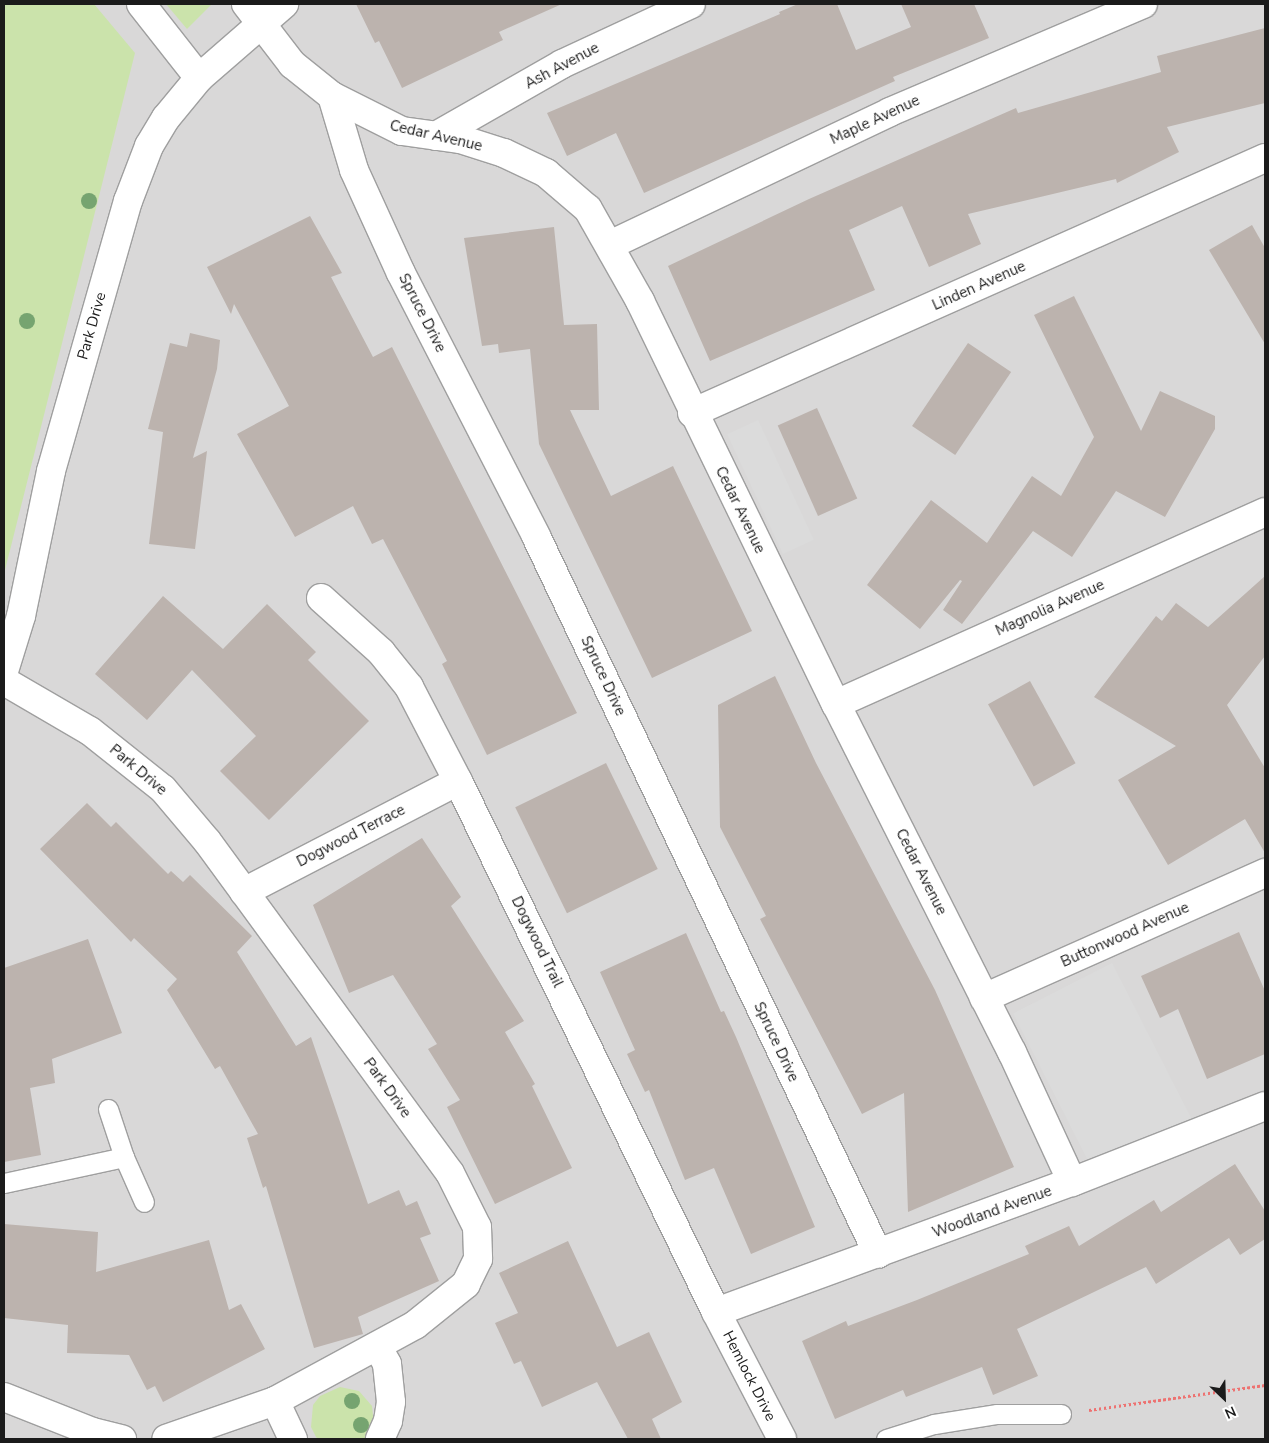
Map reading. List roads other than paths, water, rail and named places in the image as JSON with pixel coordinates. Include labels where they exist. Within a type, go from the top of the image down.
[{"type":"street","points":[[141,4],[199,78]]},
{"type":"street","name":"Park Drive","points":[[4,671],[21,616],[51,470],[128,200],[149,146],[166,118],[253,13],[284,4]]},
{"type":"street","name":"Ash Avenue","points":[[436,136],[562,64],[691,4]]},
{"type":"street","name":"Maple Avenue","points":[[610,244],[890,112],[1143,4]]},
{"type":"street","name":"Cedar Avenue","points":[[253,13],[292,64],[332,96],[402,131],[460,139],[504,153],[546,173],[588,209],[610,244],[692,414],[984,998],[1072,1182]]},
{"type":"street","name":"Spruce Drive","points":[[332,96],[354,170],[401,273],[536,536],[878,1254]]},
{"type":"street","name":"Linden Avenue","points":[[692,414],[1265,158]]},
{"type":"street","name":"Magnolia Avenue","points":[[836,704],[1265,512]]},
{"type":"street","name":"Dogwood Trail","points":[[321,598],[382,652],[408,687],[458,781],[716,1312]]},
{"type":"street","name":"Park Drive","points":[[4,681],[90,731],[163,789],[244,892],[450,1174],[477,1227],[478,1259],[466,1284],[415,1325],[378,1347],[275,1401],[166,1439]]},
{"type":"street","name":"Dogwood Terrace","points":[[244,892],[458,781]]},
{"type":"street","name":"Buttonwood Avenue","points":[[984,998],[1265,873]]},
{"type":"street","name":"Woodland Avenue","points":[[716,1312],[1072,1182],[1265,1106]]},
{"type":"street","name":"Hemlock Drive","points":[[716,1312],[782,1439]]},
{"type":"street","points":[[378,1347],[387,1364],[391,1402],[388,1421],[380,1439]]},
{"type":"street","points":[[4,1397],[93,1432],[122,1439]]},
{"type":"street","points":[[275,1401],[293,1439]]},
{"type":"lane","points":[[108,1109],[124,1157],[144,1202]]},
{"type":"lane","points":[[4,1183],[124,1157]]},
{"type":"lane","points":[[886,1439],[934,1424],[988,1416],[1061,1414]]}]
